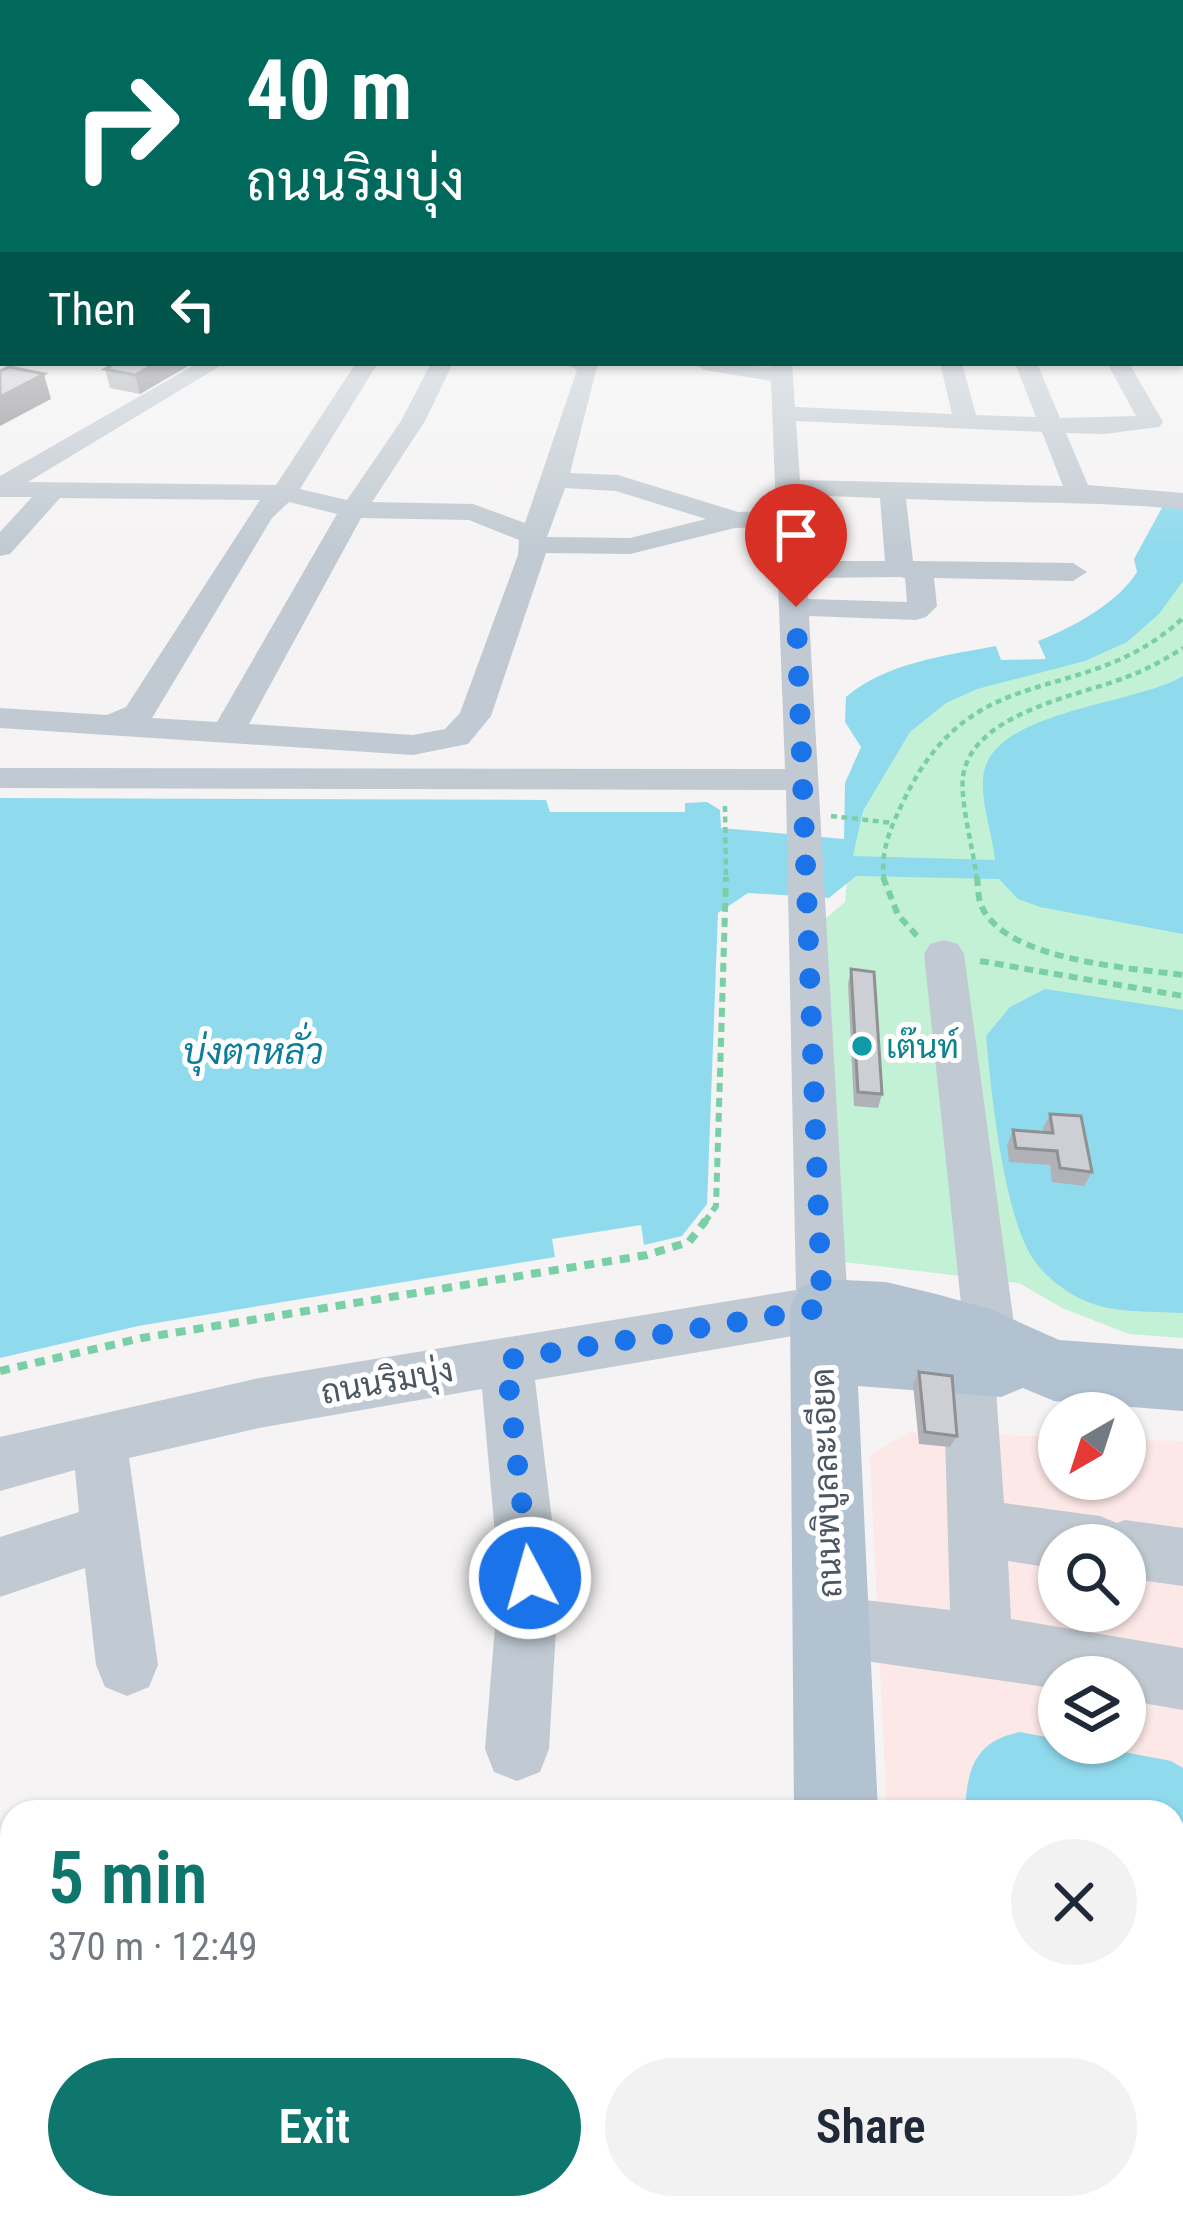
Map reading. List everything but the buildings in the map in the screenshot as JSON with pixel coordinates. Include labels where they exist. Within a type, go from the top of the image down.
[{"type":"main road","name":"ถนนริมบุ่ง","points":[[822,1331],[980,1351],[1054,1370],[1183,1380]]},
{"type":"main road","name":"ถนนพิบูลละเอียด","points":[[822,1331],[836,1800]]},
{"type":"street","points":[[0,488],[209,366]]},
{"type":"street","points":[[114,724],[138,713],[261,513],[284,493],[365,366]]},
{"type":"street","points":[[228,733],[354,510],[413,421],[440,366]]},
{"type":"street","points":[[0,718],[413,745],[456,736],[476,716],[589,366]]},
{"type":"street","points":[[742,366],[781,369]]},
{"type":"street","points":[[952,366],[966,422]]},
{"type":"street","points":[[1027,366],[1078,492]]},
{"type":"street","points":[[786,414],[1104,428],[1151,422],[1120,366]]},
{"type":"street","name":"ถนนพิบูลละเอียด","points":[[781,369],[804,780],[821,823],[809,908],[822,1331]]},
{"type":"street","points":[[0,488],[284,493],[354,510],[473,512],[553,486],[606,482],[734,520]]},
{"type":"street","points":[[791,487],[1041,497],[1078,492],[1183,501]]},
{"type":"street","points":[[630,546],[635,489]]},
{"type":"street","points":[[0,548],[52,491]]},
{"type":"street","points":[[796,607],[916,611],[922,606],[892,491]]},
{"type":"street","points":[[473,512],[533,541],[630,546],[734,520],[792,518]]},
{"type":"street","points":[[794,570],[1073,572]]},
{"type":"street","points":[[0,778],[804,780]]},
{"type":"street","points":[[944,954],[980,1351],[976,1528],[982,1645]]},
{"type":"street","name":"ถนนริมบุ่ง","points":[[0,1464],[259,1403],[506,1360],[822,1331]]},
{"type":"street","points":[[506,1360],[530,1578],[517,1749]]},
{"type":"street","points":[[99,1438],[127,1665]]},
{"type":"street","points":[[976,1528],[1038,1536]]},
{"type":"street","points":[[0,1567],[110,1531]]},
{"type":"street","points":[[1146,1552],[1183,1557]]},
{"type":"street","points":[[831,1626],[982,1645],[1183,1679]]},
{"type":"path","points":[[1183,619],[1131,659],[1002,700],[960,722],[931,753],[893,823],[884,854],[887,899],[899,920],[944,954],[1183,996]]},
{"type":"path","points":[[1183,648],[1154,668],[1001,722],[969,755],[962,776],[981,906],[990,922],[1034,948],[1183,975]]},
{"type":"path","points":[[1054,684],[1071,698]]},
{"type":"path","points":[[821,823],[893,823]]},
{"type":"path","points":[[0,1371],[142,1338],[647,1255],[689,1242],[716,1206],[727,825]]},
{"type":"path","points":[[1100,960],[1101,981]]},
{"type":"shaded area","points":[[909,1432],[1038,1436],[1038,1500],[1146,1500],[1146,1440],[1183,1441],[1183,1800],[886,1800],[870,1455]]},
{"type":"green space","points":[[1183,569],[1183,1338],[1129,1334],[1062,1308],[1019,1283],[844,1262],[824,920],[845,902],[853,824],[900,732],[972,683],[1069,661]]},
{"type":"water","name":"บุ่งตาหลั่ว","points":[[1164,504],[1183,504],[1183,581],[1159,614],[1127,642],[1085,661],[977,689],[946,703],[910,732],[863,811],[853,856],[995,860],[983,778],[997,749],[1043,721],[1183,676],[1183,934],[1040,907],[1018,899],[999,879],[856,876],[829,898],[748,893],[718,913],[707,1204],[682,1236],[644,1245],[641,1225],[552,1239],[555,1257],[138,1326],[0,1358],[0,798],[546,800],[550,812],[685,812],[685,803],[707,802],[720,810],[721,828],[844,839],[845,783],[861,747],[845,722],[846,697],[898,668],[957,653],[996,646],[1001,660],[1046,659],[1038,641],[1093,613],[1129,583],[1137,572],[1134,559]]},
{"type":"water","points":[[1045,989],[1183,1010],[1183,1313],[1118,1309],[1081,1299],[1041,1270],[1022,1237],[1000,1150],[986,1036],[1010,1007]]},
{"type":"water","points":[[1020,1732],[1038,1735],[1038,1764],[1146,1764],[1146,1756],[1171,1761],[1183,1768],[1183,1800],[966,1800],[976,1759],[993,1742]]},
{"type":"place","name":"เต๊นท์","points":[[862,1046]]},
{"type":"route","points":[[530,1578],[506,1360],[822,1308],[796,607]]}]
